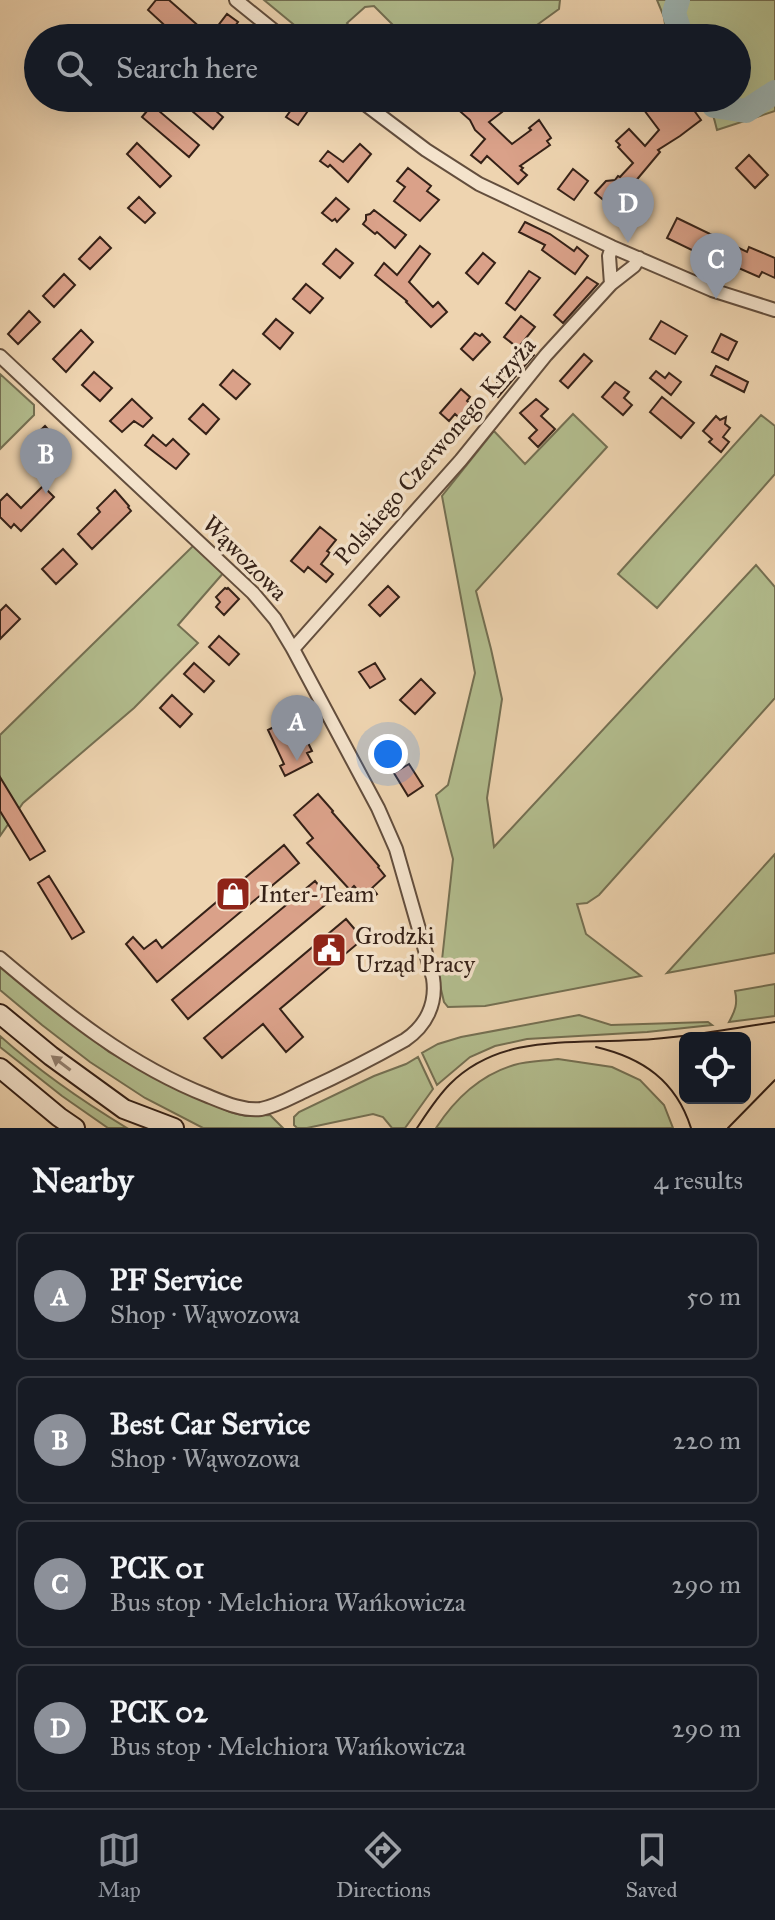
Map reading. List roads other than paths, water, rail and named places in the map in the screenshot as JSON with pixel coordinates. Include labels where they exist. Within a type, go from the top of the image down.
[{"type":"main road","points":[[0,1014],[39,1047],[124,1109],[174,1128]]},
{"type":"main road","points":[[0,1068],[75,1128]]},
{"type":"street","points":[[236,0],[266,24]]},
{"type":"street","points":[[376,112],[479,184],[712,290],[775,310]]},
{"type":"street","points":[[611,284],[609,256],[612,247]]},
{"type":"street","name":"Polskiego Czerwonego Krzyża","points":[[293,649],[461,460],[546,355],[639,258]]},
{"type":"street","name":"Wąwozowa","points":[[0,356],[131,476],[253,593],[275,619],[378,808],[396,849],[433,978],[433,1003],[427,1018],[413,1035],[349,1071],[272,1106],[248,1109],[196,1091],[135,1061],[83,1026],[0,958]]},
{"type":"waterway","points":[[678,0],[674,13],[678,24]]},
{"type":"waterway","points":[[751,108],[775,92]]},
{"type":"tram line","points":[[417,1128],[450,1084],[470,1068],[513,1049],[561,1042],[670,1037],[775,1022]]},
{"type":"tram line","points":[[596,1047],[629,1058],[656,1074],[676,1097],[691,1128]]},
{"type":"tram line","points":[[728,1128],[775,1080]]},
{"type":"place","name":"PCK 02","points":[[628,243]]},
{"type":"place","name":"PCK 01","points":[[716,299]]},
{"type":"place","name":"Best Car Service","points":[[46,494]]},
{"type":"place","name":"PF Service","points":[[297,761]]},
{"type":"place","name":"Inter-Team","points":[[233,894]]},
{"type":"place","name":"Grodzki Urząd Pracy","points":[[329,950]]}]
